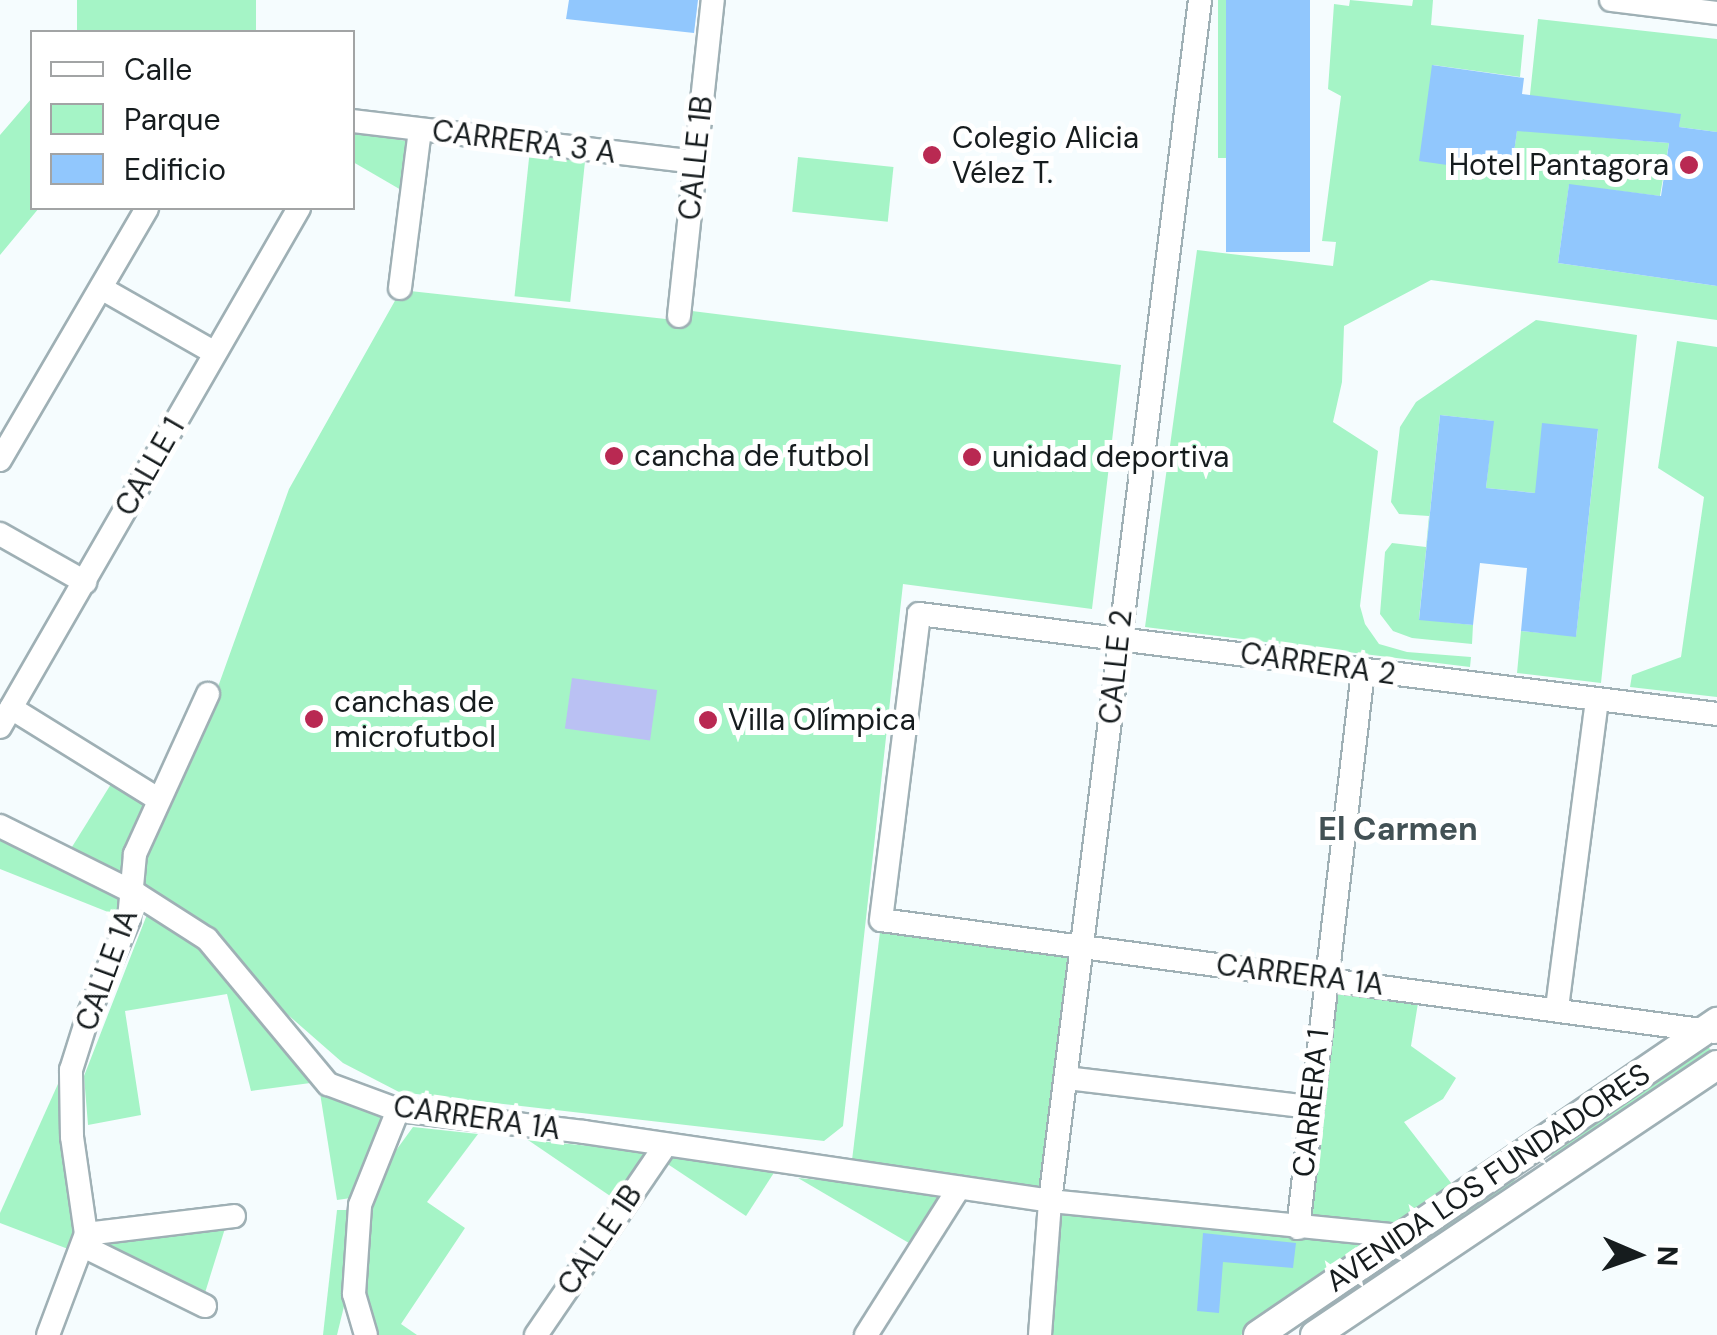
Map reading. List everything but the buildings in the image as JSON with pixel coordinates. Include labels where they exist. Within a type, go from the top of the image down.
[{"type":"main road","name":"AVENIDA LOS FUNDADORES","points":[[1258,1335],[1399,1236],[1715,1027]]},
{"type":"main road","name":"AVENIDA LOS FUNDADORES","points":[[1315,1335],[1717,1065]]},
{"type":"street","name":"CALLE 1B","points":[[679,316],[713,0]]},
{"type":"street","name":"CALLE 2","points":[[1040,1335],[1050,1201],[1200,0]]},
{"type":"street","points":[[1610,0],[1685,4],[1717,13]]},
{"type":"street","name":"CARRERA 3 A","points":[[355,121],[696,162]]},
{"type":"street","points":[[400,288],[420,130]]},
{"type":"street","points":[[0,460],[146,210]]},
{"type":"street","name":"CALLE 1","points":[[5,718],[299,210]]},
{"type":"street","points":[[101,288],[215,353]]},
{"type":"street","points":[[0,534],[85,582]]},
{"type":"street","name":"CARRERA 2","points":[[881,920],[920,614],[1717,714]]},
{"type":"street","name":"CARRERA 1","points":[[1298,1228],[1324,978],[1364,671]]},
{"type":"street","name":"CALLE 1A","points":[[83,1246],[72,1137],[71,1070],[135,893],[131,876],[136,854],[208,694]]},
{"type":"street","points":[[1557,1008],[1598,700]]},
{"type":"street","points":[[5,718],[158,799]]},
{"type":"street","name":"CARRERA 1A","points":[[0,826],[135,893],[207,939],[328,1084],[398,1110],[1050,1201]]},
{"type":"street","name":"CARRERA 1A","points":[[881,920],[1715,1027]]},
{"type":"street","points":[[1066,1078],[1310,1106]]},
{"type":"street","points":[[366,1335],[354,1294],[360,1205],[398,1110]]},
{"type":"street","name":"CALLE 1B","points":[[536,1335],[665,1146]]},
{"type":"street","points":[[866,1335],[959,1188]]},
{"type":"street","points":[[1050,1201],[1399,1236]]},
{"type":"street","points":[[83,1246],[234,1216]]},
{"type":"street","points":[[83,1246],[205,1306]]},
{"type":"street","points":[[48,1335],[83,1246]]},
{"type":"green space","points":[[77,0],[256,0],[256,30],[77,30]]},
{"type":"green space","points":[[1218,0],[1226,0],[1226,158],[1218,158]]},
{"type":"green space","points":[[1350,0],[1412,6],[1413,0],[1433,0],[1431,25],[1524,35],[1520,77],[1433,65],[1511,174],[1517,130],[1669,143],[1660,196],[1569,185],[1558,263],[1717,286],[1717,320],[1431,280],[1344,326],[1342,382],[1333,422],[1378,451],[1360,606],[1365,624],[1379,644],[1407,652],[1471,657],[1470,667],[1145,627],[1197,250],[1333,266],[1336,242],[1322,241],[1341,96],[1328,89],[1334,4],[1349,6]]},
{"type":"green space","points":[[1538,19],[1717,39],[1717,132],[1679,127],[1680,114],[1529,104]]},
{"type":"green space","points":[[30,100],[30,210],[37,210],[0,255],[0,135]]},
{"type":"green space","points":[[355,133],[413,142],[408,194],[355,163]]},
{"type":"green space","points":[[530,149],[586,155],[570,302],[515,296]]},
{"type":"green space","points":[[798,157],[893,167],[888,222],[792,212]]},
{"type":"green space","points":[[401,290],[675,320],[692,311],[1121,365],[1092,609],[903,584],[843,1126],[824,1141],[399,1092],[343,1063],[279,1007],[216,931],[144,887],[137,866],[214,698],[289,489]]},
{"type":"green space","points":[[1536,320],[1637,335],[1601,683],[1517,673],[1521,631],[1576,636],[1598,430],[1535,493],[1486,488],[1493,421],[1440,415],[1419,619],[1473,625],[1472,644],[1412,638],[1393,631],[1380,614],[1385,552],[1392,543],[1426,547],[1429,516],[1399,514],[1391,502],[1400,427],[1416,402]]},
{"type":"green space","points":[[1677,341],[1717,347],[1717,697],[1630,687],[1632,675],[1681,657],[1704,497],[1658,468]]},
{"type":"green space","points":[[116,776],[154,800],[128,876],[67,855]]},
{"type":"green space","points":[[0,832],[128,895],[123,918],[0,869]]},
{"type":"green space","points":[[148,912],[199,941],[318,1082],[251,1091],[227,994],[125,1011],[141,1115],[88,1125],[84,1076]]},
{"type":"green space","points":[[880,932],[1072,956],[1043,1188],[851,1164]]},
{"type":"green space","points":[[1331,986],[1419,997],[1411,1046],[1456,1078],[1443,1099],[1404,1122],[1455,1188],[1397,1231],[1306,1221]]},
{"type":"green space","points":[[1705,1042],[1714,1055],[1558,1165],[1549,1152]]},
{"type":"green space","points":[[62,1075],[81,1217],[76,1252],[0,1223],[0,1213]]},
{"type":"green space","points":[[329,1091],[390,1113],[358,1197],[337,1200],[320,1093]]},
{"type":"green space","points":[[413,1127],[478,1134],[427,1202],[465,1228],[401,1324],[417,1335],[375,1335],[363,1294],[370,1217],[389,1160]]},
{"type":"green space","points":[[528,1140],[652,1152],[619,1202]]},
{"type":"green space","points":[[671,1153],[777,1168],[746,1216],[666,1163]]},
{"type":"green space","points":[[1510,1174],[1518,1185],[1374,1286],[1366,1270]]},
{"type":"green space","points":[[798,1178],[945,1192],[914,1246]]},
{"type":"green space","points":[[1058,1207],[1374,1240],[1241,1335],[1049,1335]]},
{"type":"green space","points":[[337,1210],[352,1210],[346,1298],[337,1335],[323,1335]]},
{"type":"green space","points":[[227,1222],[204,1296],[89,1237]]},
{"type":"water","points":[[572,678],[657,690],[650,740],[565,729]]},
{"type":"place","name":"Colegio Alicia Vélez T.","points":[[932,155]]},
{"type":"place","name":"Hotel Pantagora","points":[[1689,165]]},
{"type":"place","name":"cancha de futbol","points":[[614,456]]},
{"type":"place","name":"unidad deportiva","points":[[972,457]]},
{"type":"place","name":"canchas de microfutbol","points":[[314,719]]},
{"type":"place","name":"Villa Olímpica","points":[[708,720]]},
{"type":"district","name":"El Carmen","points":[[1398,829]]}]
